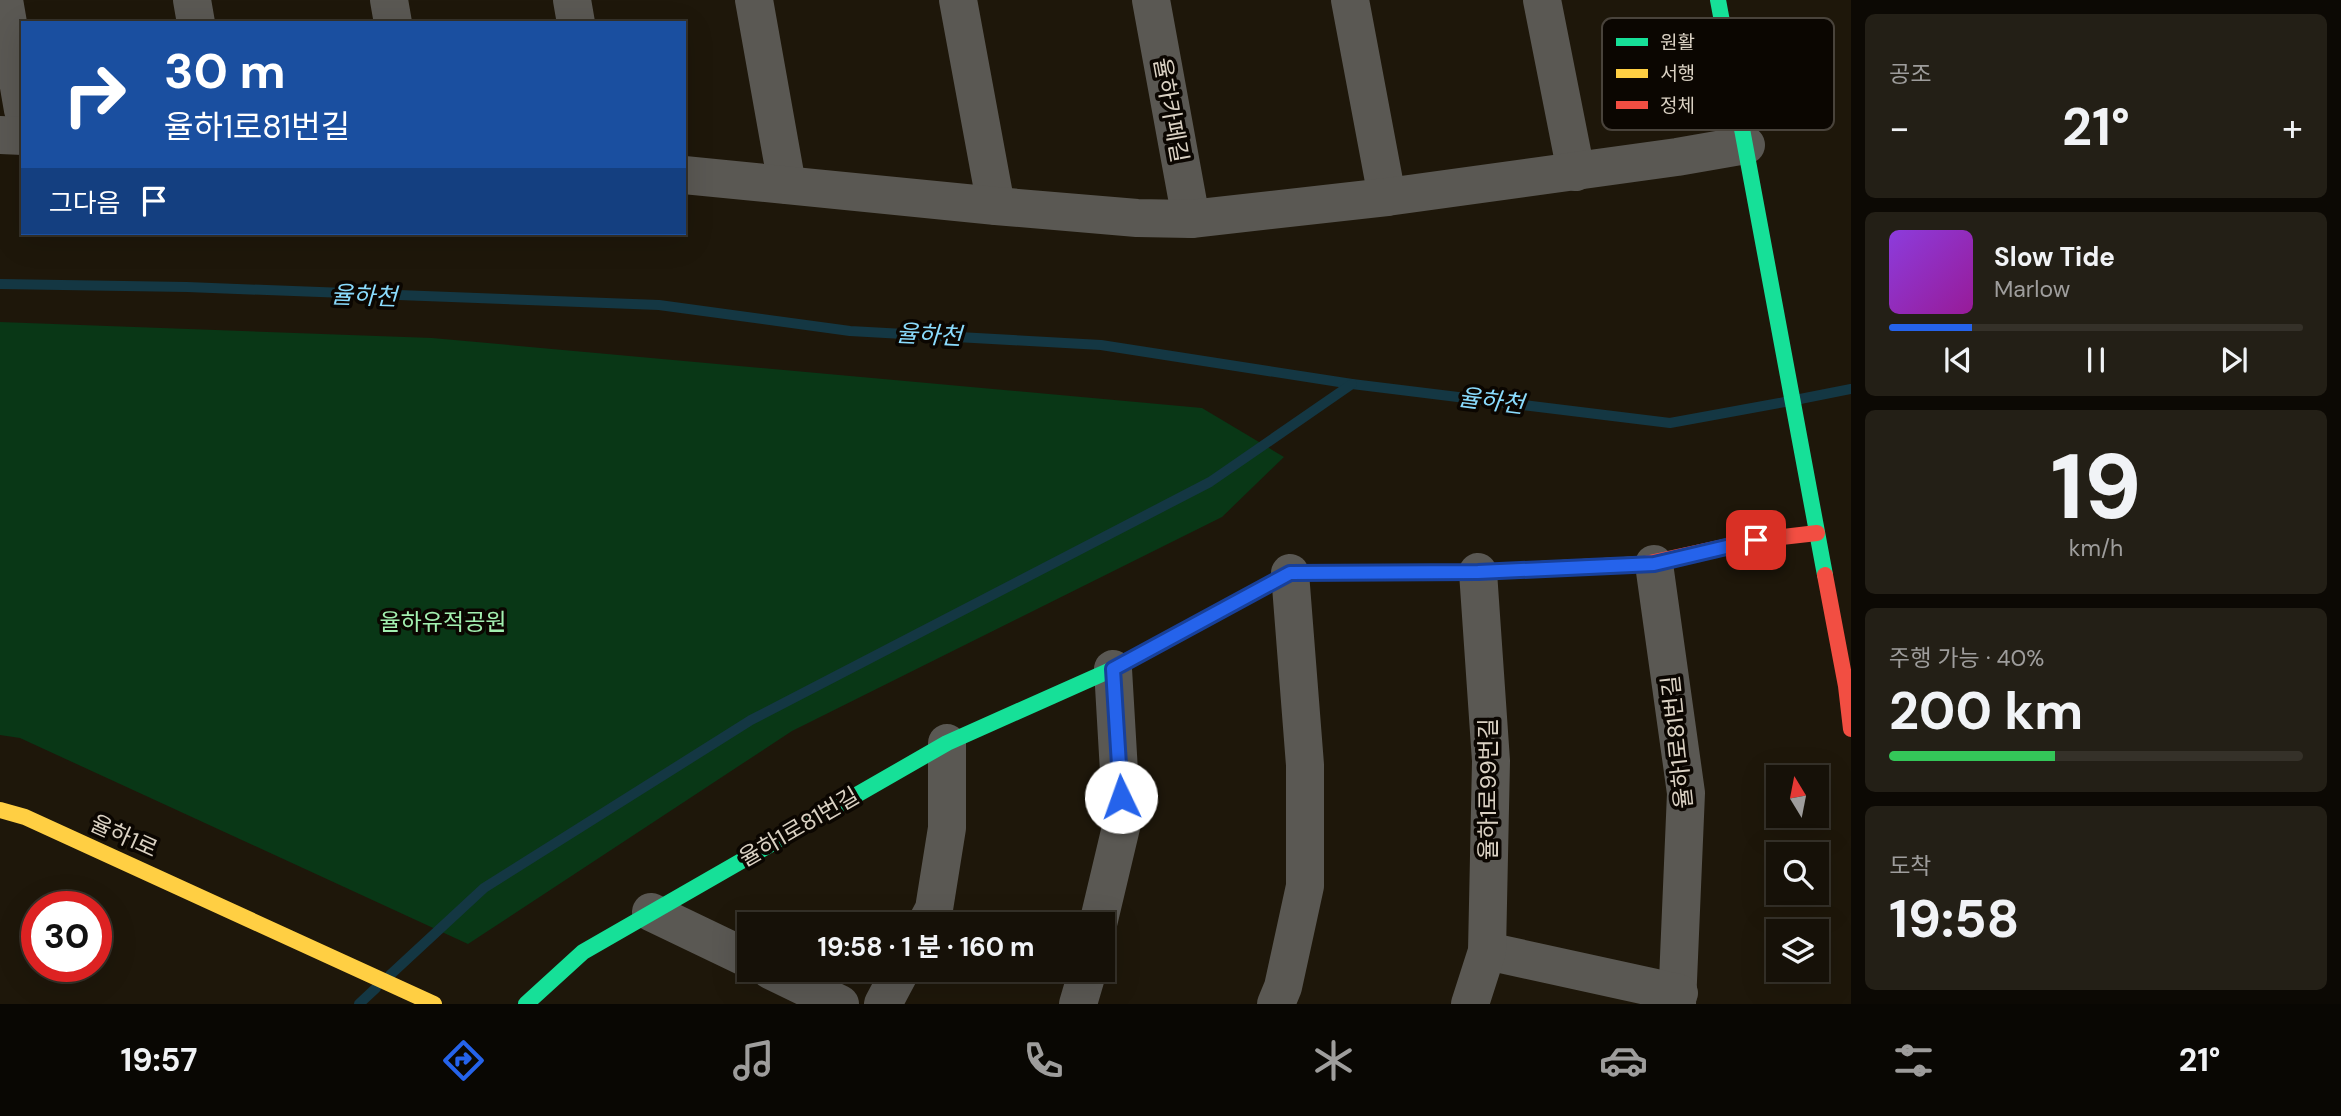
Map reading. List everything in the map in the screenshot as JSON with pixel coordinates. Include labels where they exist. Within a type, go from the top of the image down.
[{"type":"street","points":[[4,0],[21,98]]},
{"type":"street","points":[[192,0],[195,21]]},
{"type":"street","points":[[389,0],[393,21]]},
{"type":"street","points":[[572,0],[576,21]]},
{"type":"street","points":[[754,0],[787,185]]},
{"type":"street","points":[[958,0],[996,206]]},
{"type":"street","name":"율하카페길","points":[[1151,0],[1191,219]]},
{"type":"street","points":[[1350,0],[1387,197]]},
{"type":"street","points":[[1542,0],[1576,172]]},
{"type":"street","points":[[1718,0],[1721,18]]},
{"type":"street","points":[[1743,130],[1846,686],[1851,729]]},
{"type":"street","points":[[0,135],[21,136]]},
{"type":"street","points":[[686,175],[996,206],[1137,218],[1191,219],[1576,172],[1746,145]]},
{"type":"street","name":"율하1로81번길","points":[[527,1004],[583,952],[947,743],[1113,669],[1290,573],[1478,572],[1654,564],[1756,540],[1817,533]]},
{"type":"street","name":"율하1로81번길","points":[[1654,564],[1686,793],[1678,998]]},
{"type":"street","name":"율하1로99번길","points":[[1470,1004],[1487,951],[1491,761],[1478,572]]},
{"type":"street","points":[[1276,1004],[1283,987],[1305,886],[1305,765],[1290,573]]},
{"type":"street","points":[[1101,912],[1122,823],[1113,669]]},
{"type":"street","points":[[932,912],[947,828],[947,743]]},
{"type":"street","name":"율하1로","points":[[0,810],[25,817],[434,1004]]},
{"type":"street","points":[[651,912],[737,954]]},
{"type":"street","points":[[1487,951],[1678,998]]},
{"type":"street","points":[[794,982],[840,1004]]},
{"type":"street","points":[[883,1004],[895,982]]},
{"type":"street","points":[[1078,1004],[1084,982]]},
{"type":"green space","name":"율하유적공원","points":[[0,322],[432,338],[1202,408],[1284,457],[1222,517],[792,731],[468,944],[20,738],[0,735]]},
{"type":"waterway","name":"율하천","points":[[0,284],[187,287],[659,305],[850,331],[1101,345],[1352,384],[1670,423],[1785,402]]},
{"type":"waterway","points":[[390,975],[484,888],[751,720],[1210,482],[1352,384]]},
{"type":"waterway","name":"율하천","points":[[1800,399],[1851,389]]},
{"type":"waterway","points":[[359,1004],[376,988]]},
{"type":"traffic: fast","points":[[1718,0],[1721,18]]},
{"type":"traffic: fast","points":[[1742,130],[1825,575]]},
{"type":"traffic: fast","points":[[526,1004],[583,952],[947,743],[1113,669],[1157,645]]},
{"type":"traffic: slow","points":[[1371,573],[1478,572],[1645,564]]},
{"type":"traffic: slow","points":[[0,810],[25,817],[434,1004]]},
{"type":"traffic: jam","points":[[1645,564],[1756,540],[1817,533]]},
{"type":"traffic: jam","points":[[1157,645],[1290,573],[1371,573]]},
{"type":"traffic: jam","points":[[1825,575],[1846,686],[1851,729]]},
{"type":"route","points":[[1121,797],[1113,669],[1290,573],[1478,572],[1654,564],[1756,540]]}]
